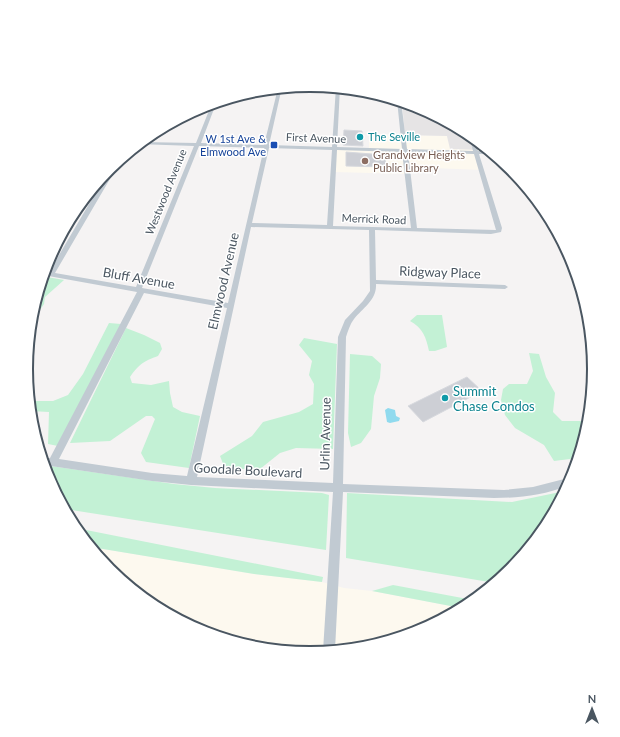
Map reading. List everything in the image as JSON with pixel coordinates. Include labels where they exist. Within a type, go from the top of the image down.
[{"type":"street","name":"Elmwood Avenue","points":[[191,481],[279,93]]},
{"type":"street","points":[[330,227],[338,93]]},
{"type":"street","points":[[400,106],[414,230]]},
{"type":"street","name":"Westwood Avenue","points":[[53,462],[140,290],[212,110]]},
{"type":"street","name":"First Avenue","points":[[149,143],[483,152]]},
{"type":"street","points":[[474,145],[476,152]]},
{"type":"street","name":"Merrick Road","points":[[249,225],[499,231],[476,152]]},
{"type":"street","points":[[54,261],[101,187]]},
{"type":"street","name":"Urlin Avenue","points":[[330,645],[338,488],[342,337],[344,328],[351,316],[371,297],[374,282],[372,229]]},
{"type":"street","name":"Bluff Avenue","points":[[50,274],[230,306]]},
{"type":"street","name":"Ridgway Place","points":[[374,282],[506,286]]},
{"type":"street","name":"Goodale Boulevard","points":[[49,462],[152,477],[191,481],[338,488],[513,494],[539,491],[562,484]]},
{"type":"shaded area","points":[[403,107],[433,120],[464,138],[480,150],[450,149],[447,136],[405,135]]},
{"type":"shaded area","points":[[369,134],[447,136],[451,149],[479,149],[484,153],[477,153],[482,170],[407,167],[408,174],[334,172],[335,148],[369,149]]},
{"type":"shaded area","points":[[100,548],[254,574],[322,582],[344,588],[372,591],[451,606],[433,617],[399,631],[364,640],[310,646],[274,643],[221,631],[187,617],[156,599],[127,577]]},
{"type":"green space","points":[[49,277],[64,280],[45,297],[44,304],[38,312]]},
{"type":"green space","points":[[417,315],[442,315],[447,347],[435,351],[429,351],[427,341],[423,333],[410,321]]},
{"type":"green space","points":[[109,323],[121,324],[58,446],[48,444],[49,412],[36,411],[35,401],[53,401],[68,395],[83,374]]},
{"type":"green space","points":[[126,328],[160,343],[162,349],[158,356],[145,361],[136,369],[130,377],[132,383],[151,385],[169,381],[173,407],[182,412],[200,416],[189,468],[146,462],[141,453],[155,419],[152,416],[146,416],[110,441],[70,443]]},
{"type":"green space","points":[[304,338],[337,344],[333,449],[296,448],[280,453],[260,469],[235,469],[224,466],[220,456],[252,436],[263,422],[299,412],[313,404],[314,384],[309,375],[312,361],[299,345]]},
{"type":"green space","points":[[529,353],[539,354],[546,377],[555,393],[553,412],[562,421],[582,421],[572,459],[554,461],[544,445],[515,428],[505,415],[501,400],[503,389],[509,384],[527,384],[533,371]]},
{"type":"green space","points":[[350,354],[372,356],[381,364],[380,378],[374,396],[371,429],[361,443],[351,447],[348,433]]},
{"type":"green space","points":[[51,466],[174,484],[215,488],[322,493],[329,495],[326,550],[72,510]]},
{"type":"green space","points":[[347,493],[512,502],[557,493],[550,507],[530,537],[506,564],[487,582],[346,558]]},
{"type":"green space","points":[[85,530],[323,577],[322,582],[254,574],[100,548]]},
{"type":"green space","points":[[393,585],[465,598],[451,606],[372,591]]},
{"type":"water","points":[[388,408],[395,410],[396,416],[400,418],[399,421],[390,423],[387,422],[385,410]]},
{"type":"building","name":"The Seville","points":[[344,130],[362,131],[363,146],[343,145]]},
{"type":"building","name":"Grandview Heights Public Library","points":[[346,152],[385,155],[386,167],[346,166]]},
{"type":"building","name":"Summit Chase Condos","points":[[467,377],[482,391],[423,422],[408,406]]},
{"type":"place","name":"The Seville","points":[[360,137]]},
{"type":"place","name":"W 1st Ave & Elmwood Ave","points":[[274,145]]},
{"type":"place","name":"Grandview Heights Public Library","points":[[365,161]]},
{"type":"place","name":"Summit Chase Condos","points":[[445,398]]}]
